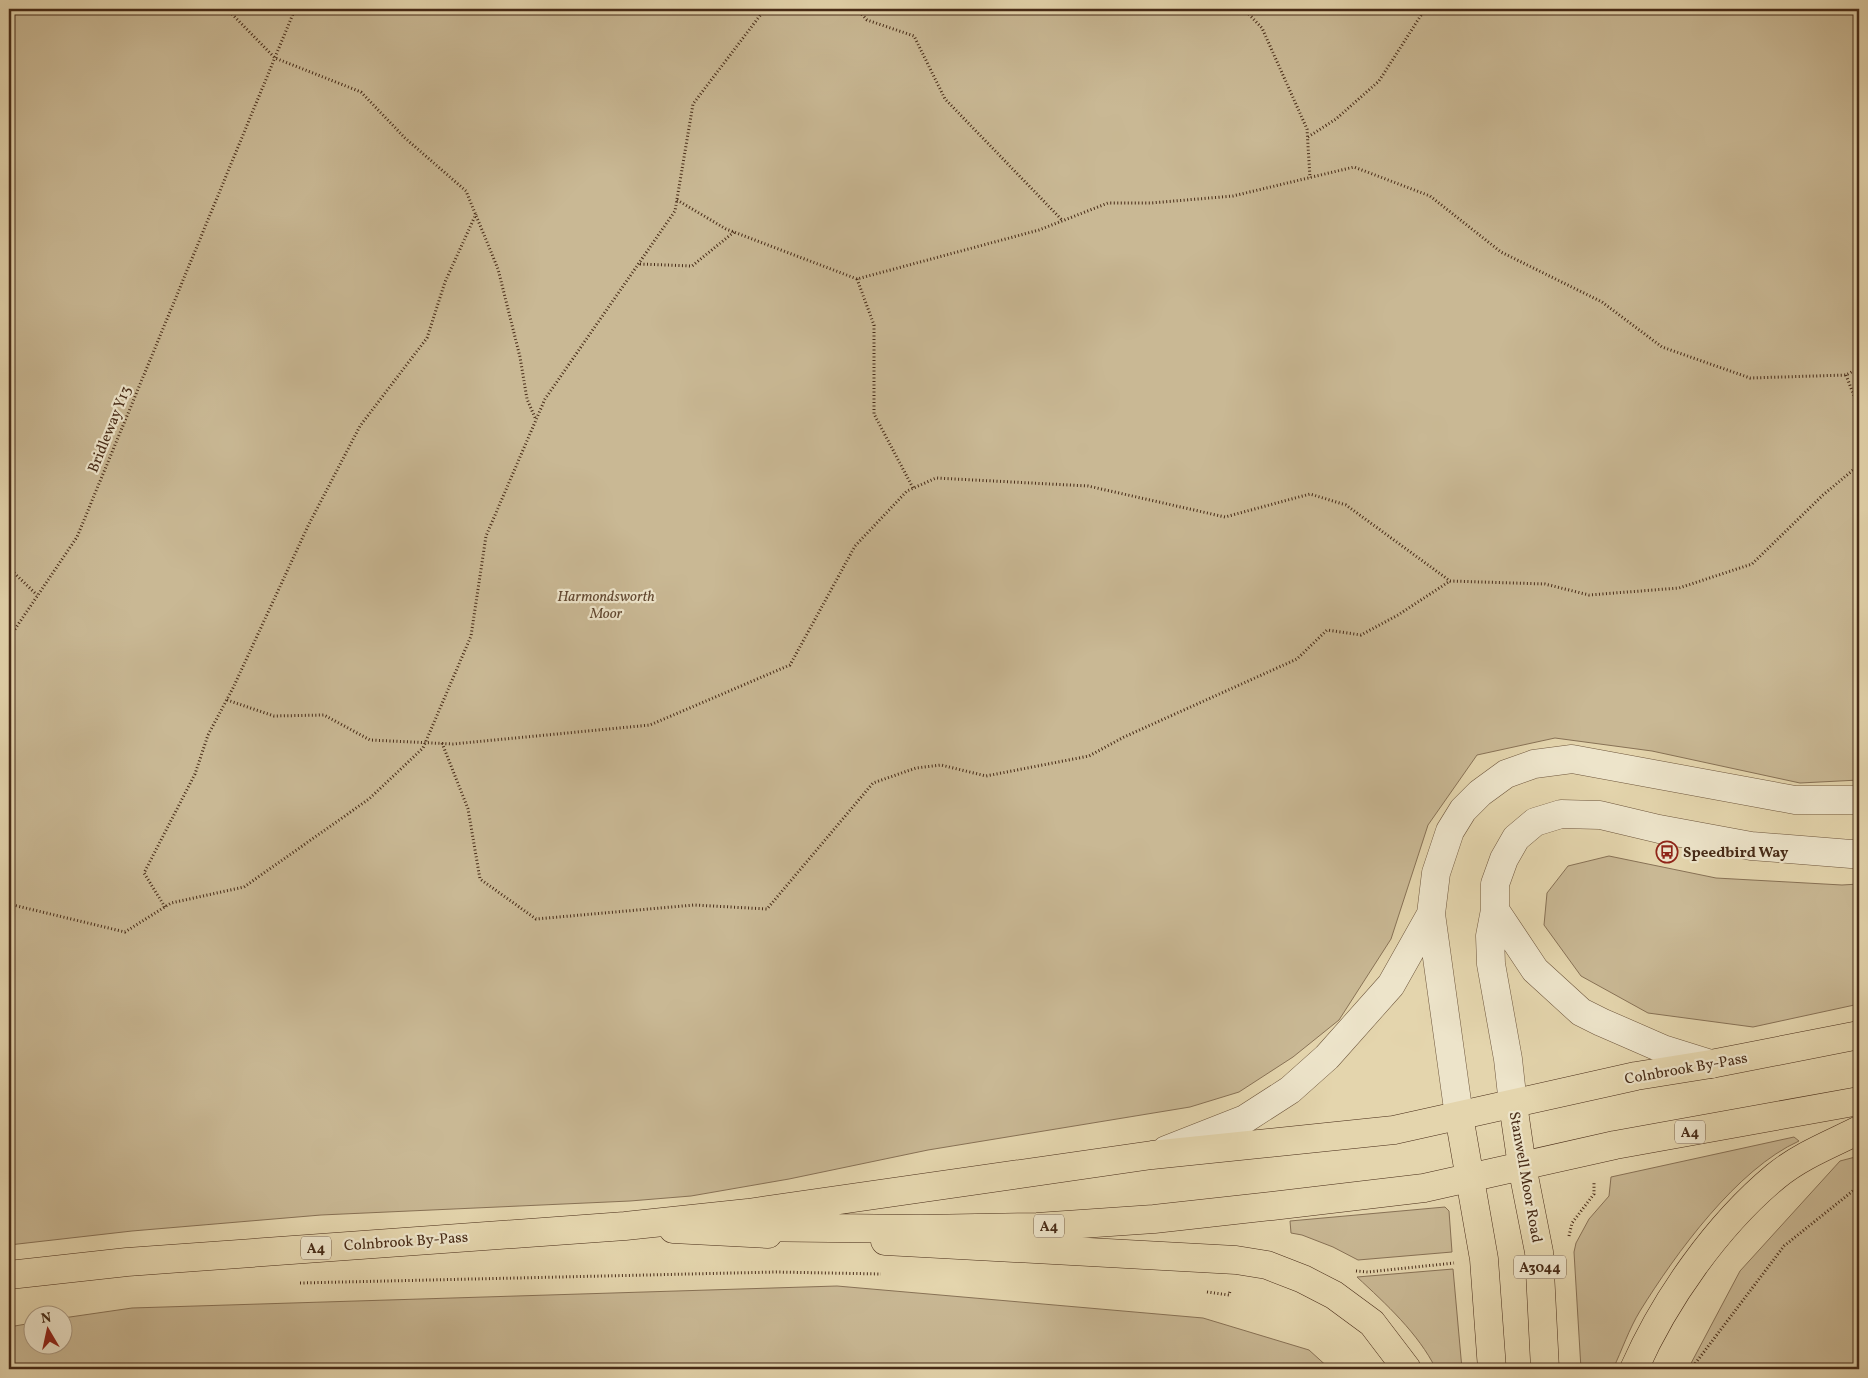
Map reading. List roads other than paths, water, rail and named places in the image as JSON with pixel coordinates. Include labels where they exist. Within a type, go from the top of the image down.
[{"type":"main road","name":"Colnbrook By-Pass","points":[[1513,1104],[1636,1076],[1711,1064],[1859,1034]]},
{"type":"main road","name":"A4","points":[[624,1226],[921,1229],[1037,1227],[1154,1219],[1424,1188],[1615,1146],[1859,1102]]},
{"type":"main road","name":"A4","points":[[624,1226],[748,1213],[1152,1155],[1394,1130],[1513,1104]]},
{"type":"main road","name":"Stanwell Moor Road","points":[[1513,1104],[1522,1166],[1539,1252],[1545,1369]]},
{"type":"main road","points":[[1458,1116],[1484,1259],[1492,1369]]},
{"type":"main road","points":[[1634,1369],[1645,1344],[1690,1272],[1735,1216],[1776,1176],[1808,1156],[1859,1130]]},
{"type":"main road","name":"Colnbrook By-Pass","points":[[9,1275],[127,1262],[624,1226]]},
{"type":"main road","points":[[624,1226],[1227,1260],[1267,1265],[1303,1278],[1341,1301],[1372,1324],[1407,1369]]},
{"type":"street","points":[[1458,1116],[1432,914],[1436,873],[1450,831],[1463,810],[1480,793],[1506,774],[1534,764],[1572,760],[1794,800],[1859,800]]},
{"type":"street","points":[[1513,1104],[1508,1059],[1491,964],[1490,936],[1495,910],[1496,884],[1504,859],[1516,838],[1535,822],[1561,814],[1600,815],[1659,829],[1751,846],[1851,854],[1859,853]]},
{"type":"street","points":[[1495,910],[1535,970],[1581,1012],[1663,1049],[1711,1064]]},
{"type":"street","points":[[1152,1155],[1246,1119],[1290,1090],[1327,1057],[1391,984],[1432,914]]},
{"type":"place","name":"Speedbird Way","points":[[1667,852]]},
{"type":"park label","name":"Harmondsworth Moor","points":[[606,604]]}]
